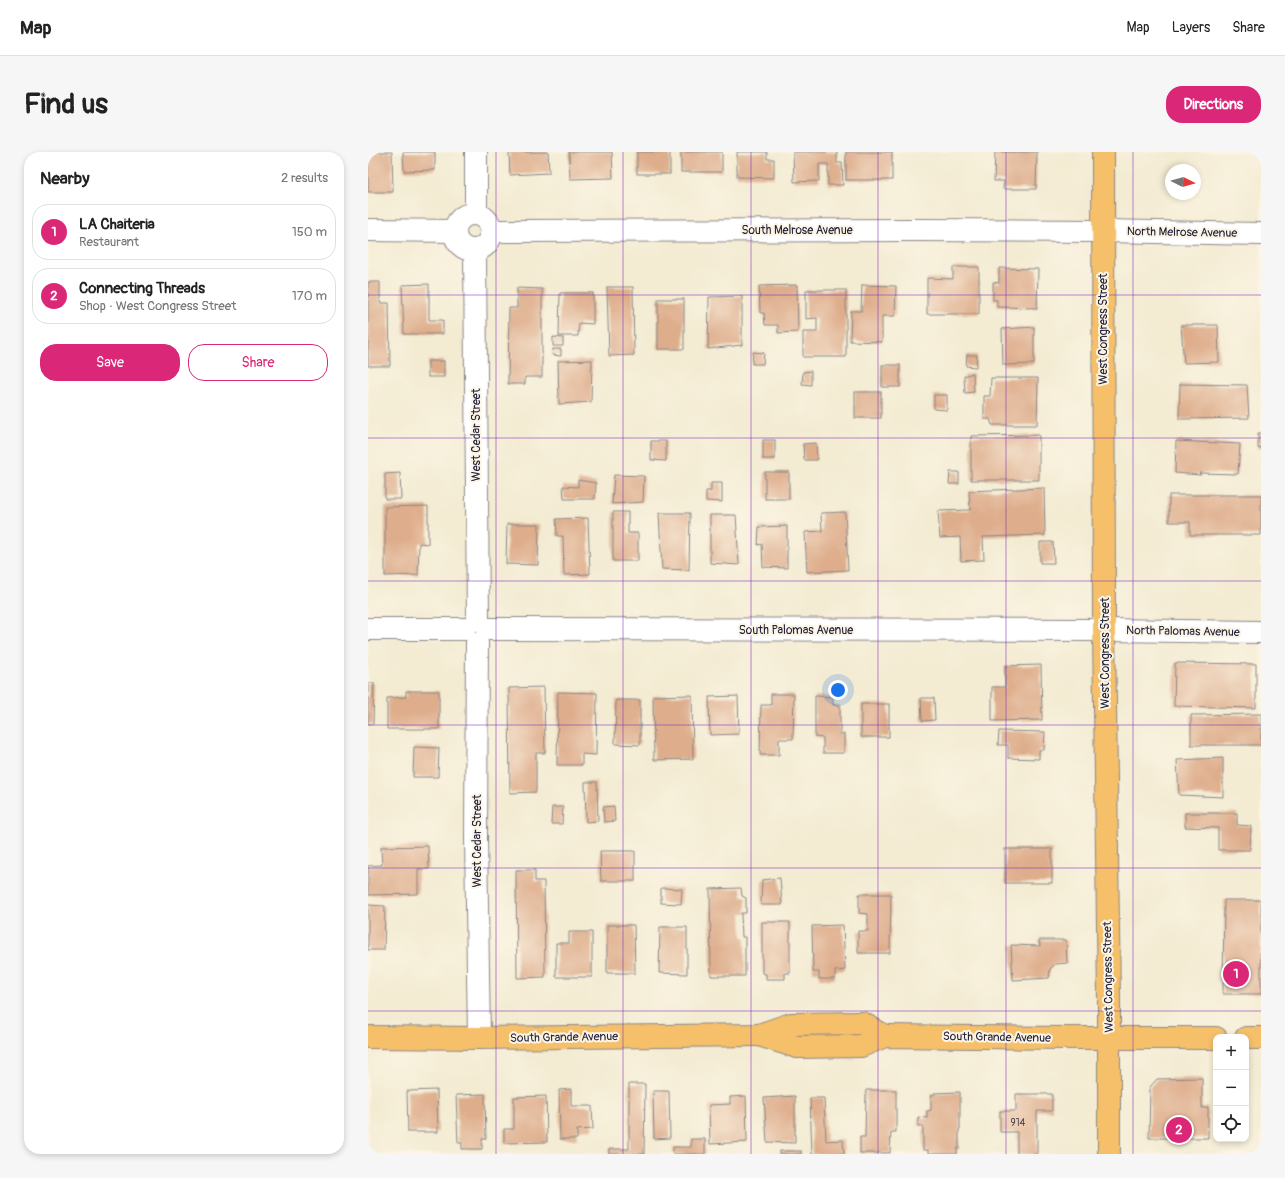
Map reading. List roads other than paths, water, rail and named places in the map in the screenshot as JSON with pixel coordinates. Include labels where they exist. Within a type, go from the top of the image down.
[{"type":"main road","name":"West Congress Street","points":[[1103,152],[1104,630],[1109,1154]]},
{"type":"main road","name":"South Grande Avenue","points":[[368,1037],[479,1038],[759,1035],[797,1047],[861,1046],[885,1036],[1213,1038]]},
{"type":"main road","points":[[1249,1038],[1261,1038]]},
{"type":"street","points":[[476,152],[476,214]]},
{"type":"street","points":[[476,214],[488,222],[491,231],[489,242],[485,246],[475,250],[470,250],[461,245],[455,231],[462,218],[476,214]]},
{"type":"street","points":[[368,230],[455,231]]},
{"type":"street","name":"South Melrose Avenue","points":[[491,231],[1103,231]]},
{"type":"street","name":"North Melrose Avenue","points":[[1103,231],[1261,234]]},
{"type":"street","name":"West Cedar Street","points":[[475,250],[477,630],[476,838],[479,1038]]},
{"type":"street","name":"South Palomas Avenue","points":[[368,628],[477,630],[1104,630]]},
{"type":"street","name":"North Palomas Avenue","points":[[1104,630],[1261,632]]},
{"type":"place","name":"LA Chaiteria","points":[[1236,974]]},
{"type":"place","name":"Connecting Threads","points":[[1179,1130]]}]
